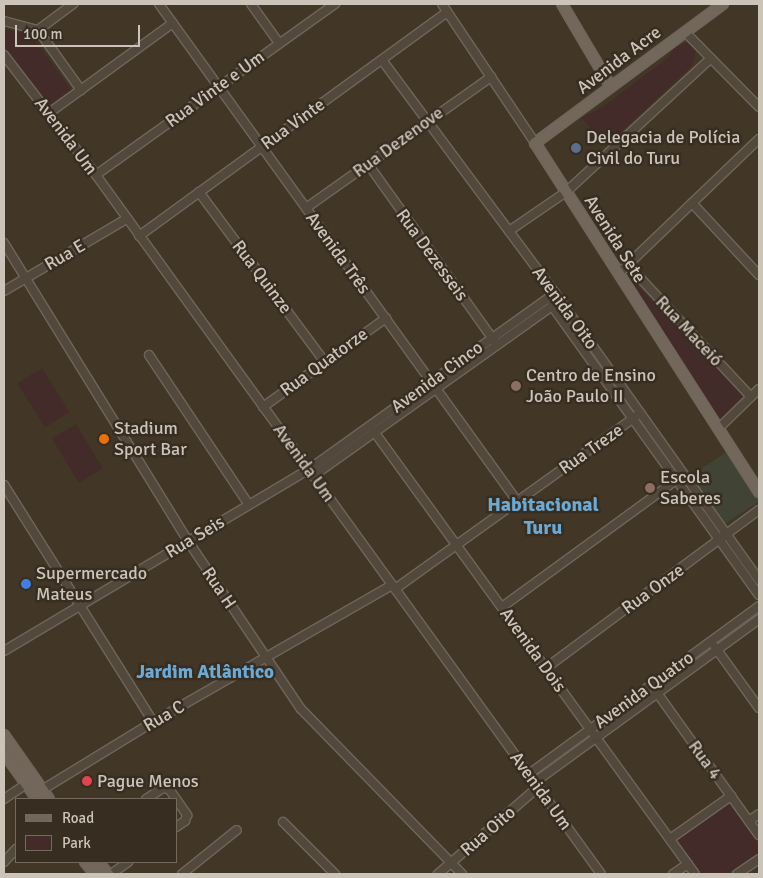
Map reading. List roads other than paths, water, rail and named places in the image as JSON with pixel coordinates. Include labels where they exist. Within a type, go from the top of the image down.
[{"type":"main road","points":[[562,4],[610,87]]},
{"type":"main road","name":"Avenida Acre","points":[[534,143],[723,4]]},
{"type":"main road","name":"Avenida Sete","points":[[534,143],[759,492]]},
{"type":"main road","points":[[4,735],[39,795]]},
{"type":"main road","points":[[4,753],[26,784],[39,795]]},
{"type":"main road","points":[[86,863],[95,874]]},
{"type":"main road","points":[[99,863],[110,874]]},
{"type":"street","points":[[38,30],[73,4]]},
{"type":"street","name":"Avenida Três","points":[[159,4],[517,501]]},
{"type":"street","points":[[251,4],[279,44]]},
{"type":"street","name":"Rua Vinte e Um","points":[[96,175],[335,4]]},
{"type":"street","name":"Avenida Sete","points":[[442,4],[534,143]]},
{"type":"street","name":"Rua Vinte","points":[[139,236],[447,12]]},
{"type":"street","points":[[4,22],[38,30],[81,90]]},
{"type":"street","points":[[49,113],[173,23]]},
{"type":"street","points":[[685,32],[759,107]]},
{"type":"street","name":"Avenida Um","points":[[4,55],[96,175],[601,874]]},
{"type":"street","points":[[509,231],[566,192],[710,58]]},
{"type":"street","name":"Avenida Oito","points":[[382,60],[554,293],[759,580]]},
{"type":"street","name":"Rua Dezenove","points":[[306,208],[491,77]]},
{"type":"street","points":[[618,274],[759,139]]},
{"type":"street","name":"Rua Dezesseis","points":[[368,164],[497,345]]},
{"type":"street","name":"Rua Quinze","points":[[199,192],[325,362]]},
{"type":"street","points":[[692,203],[758,271]]},
{"type":"street","name":"Rua E","points":[[4,291],[126,219]]},
{"type":"street","name":"Rua H","points":[[4,243],[24,279],[188,541],[306,715],[462,874]]},
{"type":"street","name":"Rua Maceió","points":[[628,265],[751,397]]},
{"type":"street","points":[[554,293],[552,306],[759,595]]},
{"type":"street","name":"Avenida Cinco","points":[[373,429],[431,382],[554,293]]},
{"type":"street","name":"Avenida Cinco","points":[[311,473],[373,429],[436,389],[552,306]]},
{"type":"street","name":"Rua Quatorze","points":[[263,406],[386,318]]},
{"type":"street","points":[[149,354],[249,505]]},
{"type":"street","points":[[718,429],[759,389]]},
{"type":"street","name":"Rua Treze","points":[[393,587],[457,545],[641,414]]},
{"type":"street","name":"Avenida Dois","points":[[373,429],[695,874]]},
{"type":"street","name":"Rua Seis","points":[[4,651],[249,505],[311,473]]},
{"type":"street","points":[[502,607],[683,474]]},
{"type":"street","points":[[4,485],[153,722]]},
{"type":"street","name":"Rua Onze","points":[[546,668],[759,510]]},
{"type":"street","name":"Rua C","points":[[39,795],[153,722],[393,587]]},
{"type":"street","name":"Avenida Quatro","points":[[529,774],[759,606]]},
{"type":"street","name":"Avenida Quatro","points":[[536,784],[596,737],[759,619]]},
{"type":"street","points":[[711,641],[759,708]]},
{"type":"street","name":"Rua 4","points":[[651,685],[759,835]]},
{"type":"street","points":[[4,799],[26,784]]},
{"type":"street","name":"Rua Oito","points":[[438,874],[536,784]]},
{"type":"street","points":[[147,798],[162,788],[169,789],[175,798]]},
{"type":"street","points":[[670,839],[731,796]]},
{"type":"street","points":[[178,802],[187,814],[185,822],[178,827]]},
{"type":"street","points":[[749,821],[759,814]]},
{"type":"street","points":[[283,822],[336,874]]},
{"type":"street","points":[[182,874],[237,830]]},
{"type":"street","points":[[4,862],[15,850]]},
{"type":"street","points":[[737,874],[759,859]]},
{"type":"street","points":[[110,874],[126,863]]},
{"type":"street","points":[[673,874],[688,864]]},
{"type":"place","name":"Delegacia de Polícia Civil do Turu","points":[[576,148]]},
{"type":"place","name":"Centro de Ensino João Paulo II","points":[[516,386]]},
{"type":"place","name":"Stadium Sport Bar","points":[[104,439]]},
{"type":"place","name":"Escola Saberes","points":[[650,488]]},
{"type":"place","name":"Supermercado Mateus","points":[[26,584]]},
{"type":"place","name":"Pague Menos","points":[[87,781]]},
{"type":"district","name":"Habitacional Turu","points":[[543,516]]},
{"type":"district","name":"Jardim Atlântico","points":[[205,673]]}]
